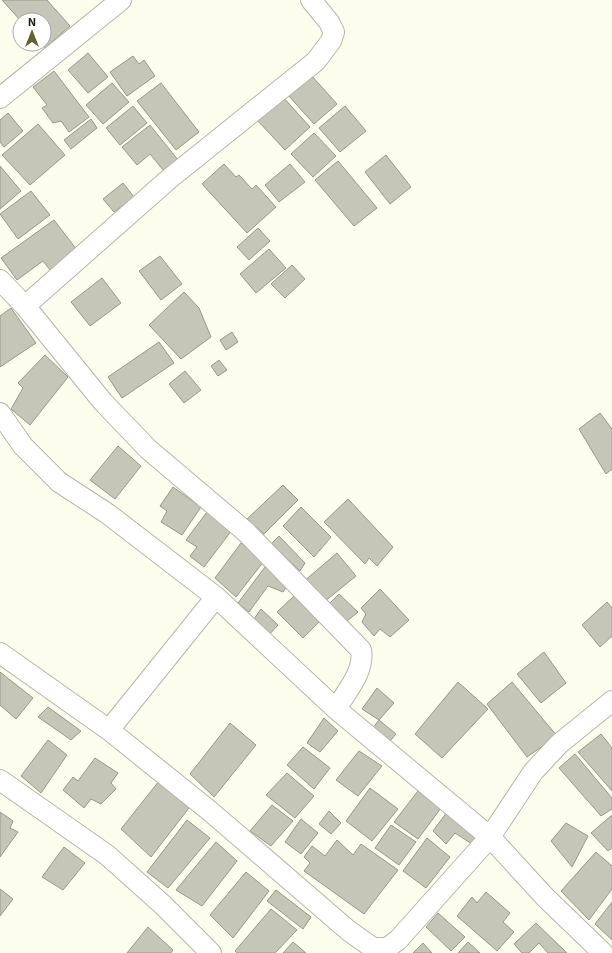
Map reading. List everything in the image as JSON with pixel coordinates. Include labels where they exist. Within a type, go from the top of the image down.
[{"type":"street","points":[[0,98],[121,0]]},
{"type":"street","points":[[24,306],[169,179],[316,62],[330,41],[334,32],[329,22],[311,0]]},
{"type":"street","points":[[0,280],[24,306],[104,402],[148,449],[246,532],[361,650],[361,664],[354,680],[336,709]]},
{"type":"street","points":[[0,412],[23,446],[59,482],[108,514],[216,597],[336,709],[490,837],[545,897],[603,953]]},
{"type":"street","points":[[109,730],[216,597]]},
{"type":"street","points":[[0,654],[109,730],[211,812],[349,931],[373,948],[387,948],[398,940],[490,837],[533,772],[559,744],[612,701]]},
{"type":"street","points":[[0,780],[107,855],[163,905],[211,953]]},
{"type":"building","points":[[2,0],[47,0],[70,26],[52,42],[52,12],[13,12]]},
{"type":"building","points":[[88,53],[108,77],[88,93],[68,70]]},
{"type":"building","points":[[133,56],[139,64],[144,60],[155,76],[127,96],[110,72]]},
{"type":"building","points":[[54,71],[89,117],[69,132],[61,121],[53,123],[42,108],[47,105],[33,87]]},
{"type":"building","points":[[311,75],[337,104],[314,124],[288,95]]},
{"type":"building","points":[[112,83],[129,102],[103,124],[86,105]]},
{"type":"building","points":[[161,83],[199,132],[176,150],[137,101]]},
{"type":"building","points":[[283,97],[310,127],[285,150],[257,120]]},
{"type":"building","points":[[133,106],[147,123],[120,145],[106,128]]},
{"type":"building","points":[[345,106],[366,131],[340,152],[319,128]]},
{"type":"building","points":[[8,113],[23,131],[4,147],[0,142],[0,120]]},
{"type":"building","points":[[91,119],[97,128],[71,149],[64,140]]},
{"type":"building","points":[[38,124],[65,155],[30,185],[2,155]]},
{"type":"building","points":[[150,125],[178,160],[164,171],[150,154],[137,165],[122,147]]},
{"type":"building","points":[[314,133],[336,156],[313,177],[291,154]]},
{"type":"building","points":[[386,155],[411,187],[390,204],[365,172]]},
{"type":"building","points":[[338,161],[377,208],[354,226],[315,180]]},
{"type":"building","points":[[224,164],[236,177],[239,175],[252,189],[256,185],[276,207],[247,233],[202,184]]},
{"type":"building","points":[[290,164],[305,182],[279,202],[265,185]]},
{"type":"building","points":[[0,166],[21,191],[0,209]]},
{"type":"building","points":[[123,183],[134,197],[114,212],[103,199]]},
{"type":"building","points":[[31,191],[50,215],[18,239],[0,214]]},
{"type":"building","points":[[54,220],[77,250],[50,270],[43,261],[17,280],[1,258]]},
{"type":"building","points":[[258,228],[270,241],[249,260],[237,247]]},
{"type":"building","points":[[269,249],[286,268],[256,293],[240,274]]},
{"type":"building","points":[[160,256],[182,284],[161,300],[139,271]]},
{"type":"building","points":[[292,265],[305,279],[285,298],[271,284]]},
{"type":"building","points":[[102,278],[121,303],[90,326],[71,302]]},
{"type":"building","points":[[184,292],[199,308],[211,337],[181,359],[149,325]]},
{"type":"building","points":[[11,308],[36,343],[0,367],[0,316]]},
{"type":"building","points":[[232,332],[238,342],[226,350],[220,340]]},
{"type":"building","points":[[159,342],[174,363],[122,398],[108,377]]},
{"type":"building","points":[[45,355],[68,377],[30,425],[11,409],[23,388],[18,383]]},
{"type":"building","points":[[219,360],[227,370],[218,376],[211,366]]},
{"type":"building","points":[[185,371],[201,390],[184,403],[169,384]]},
{"type":"building","points":[[600,413],[612,429],[612,469],[606,474],[579,429]]},
{"type":"building","points":[[118,446],[141,466],[115,499],[90,480]]},
{"type":"building","points":[[283,485],[298,500],[264,534],[247,519]]},
{"type":"building","points":[[173,487],[201,507],[182,535],[161,522],[167,511],[160,506]]},
{"type":"building","points":[[348,499],[393,547],[377,566],[369,558],[365,564],[324,522]]},
{"type":"building","points":[[301,507],[331,537],[314,557],[283,526]]},
{"type":"building","points":[[207,512],[232,530],[204,567],[190,556],[197,547],[186,540]]},
{"type":"building","points":[[279,536],[305,563],[300,571],[271,544]]},
{"type":"building","points":[[241,543],[264,561],[236,597],[215,578]]},
{"type":"building","points":[[337,553],[356,576],[324,602],[303,582]]},
{"type":"building","points":[[265,567],[289,583],[283,592],[268,586],[249,612],[238,603]]},
{"type":"building","points":[[380,589],[409,620],[390,637],[380,629],[374,636],[362,622],[366,614],[361,608]]},
{"type":"building","points":[[339,594],[358,612],[347,621],[329,604]]},
{"type":"building","points":[[294,596],[319,622],[303,638],[277,612]]},
{"type":"building","points":[[607,602],[612,608],[612,636],[600,647],[582,625]]},
{"type":"building","points":[[261,609],[278,625],[268,636],[252,622]]},
{"type":"building","points":[[544,652],[566,683],[541,703],[517,674]]},
{"type":"building","points":[[0,672],[33,698],[16,719],[0,705]]},
{"type":"building","points":[[458,682],[488,709],[442,758],[415,734]]},
{"type":"building","points":[[512,682],[557,736],[527,757],[487,704]]},
{"type":"building","points":[[377,688],[394,703],[379,720],[362,709]]},
{"type":"building","points":[[48,707],[81,731],[71,740],[38,717]]},
{"type":"building","points":[[324,718],[338,731],[320,752],[307,743]]},
{"type":"building","points":[[379,720],[396,734],[390,741],[372,729]]},
{"type":"building","points":[[230,723],[256,745],[214,797],[190,774]]},
{"type":"building","points":[[601,734],[612,748],[612,791],[578,752]]},
{"type":"building","points":[[48,740],[67,755],[41,793],[21,776]]},
{"type":"building","points":[[303,747],[330,768],[314,789],[287,765]]},
{"type":"building","points":[[359,751],[382,766],[358,796],[336,780]]},
{"type":"building","points":[[575,754],[612,798],[612,809],[601,816],[559,768]]},
{"type":"building","points":[[95,758],[118,773],[111,783],[116,789],[101,804],[91,799],[84,808],[63,790],[73,777],[78,781]]},
{"type":"building","points":[[287,773],[314,796],[295,818],[266,795]]},
{"type":"building","points":[[159,781],[189,808],[151,857],[121,829]]},
{"type":"building","points":[[370,788],[398,809],[372,841],[346,821]]},
{"type":"building","points":[[418,791],[441,808],[418,839],[394,822]]},
{"type":"building","points":[[272,805],[293,821],[271,846],[250,831]]},
{"type":"building","points":[[329,811],[341,823],[331,834],[319,824]]},
{"type":"building","points":[[0,812],[13,821],[10,828],[18,832],[0,857]]},
{"type":"building","points":[[447,812],[478,838],[472,844],[455,833],[446,844],[433,831]]},
{"type":"building","points":[[612,815],[612,848],[608,851],[591,833]]},
{"type":"building","points":[[301,819],[318,833],[301,854],[285,842]]},
{"type":"building","points":[[187,820],[210,838],[168,888],[147,872]]},
{"type":"building","points":[[566,823],[588,836],[572,867],[551,841]]},
{"type":"building","points":[[391,825],[416,842],[399,865],[375,848]]},
{"type":"building","points":[[427,838],[450,857],[426,888],[403,871]]},
{"type":"building","points":[[337,840],[353,855],[361,844],[398,870],[364,914],[304,871],[310,863],[304,857],[312,846],[325,856]]},
{"type":"building","points":[[216,842],[237,861],[202,906],[176,890]]},
{"type":"building","points":[[64,847],[85,863],[63,890],[42,877]]},
{"type":"building","points":[[596,852],[612,866],[612,889],[589,920],[561,891]]},
{"type":"building","points":[[246,872],[269,891],[233,938],[210,915]]},
{"type":"building","points":[[0,889],[13,899],[0,916]]},
{"type":"building","points":[[276,890],[311,917],[303,929],[267,901]]},
{"type":"building","points":[[486,892],[510,913],[503,922],[514,932],[497,951],[457,916],[472,897],[477,903]]},
{"type":"building","points":[[612,902],[612,940],[595,924]]},
{"type":"building","points":[[271,909],[297,930],[275,953],[237,953],[235,951]]},
{"type":"building","points":[[438,913],[465,937],[451,951],[426,927]]},
{"type":"building","points":[[536,923],[567,953],[548,953],[539,943],[529,953],[522,953],[514,944]]},
{"type":"building","points":[[148,927],[173,950],[171,953],[127,953]]},
{"type":"building","points":[[293,942],[306,953],[283,953]]},
{"type":"building","points":[[468,942],[480,953],[458,953]]},
{"type":"building","points":[[423,943],[432,953],[413,953]]}]
